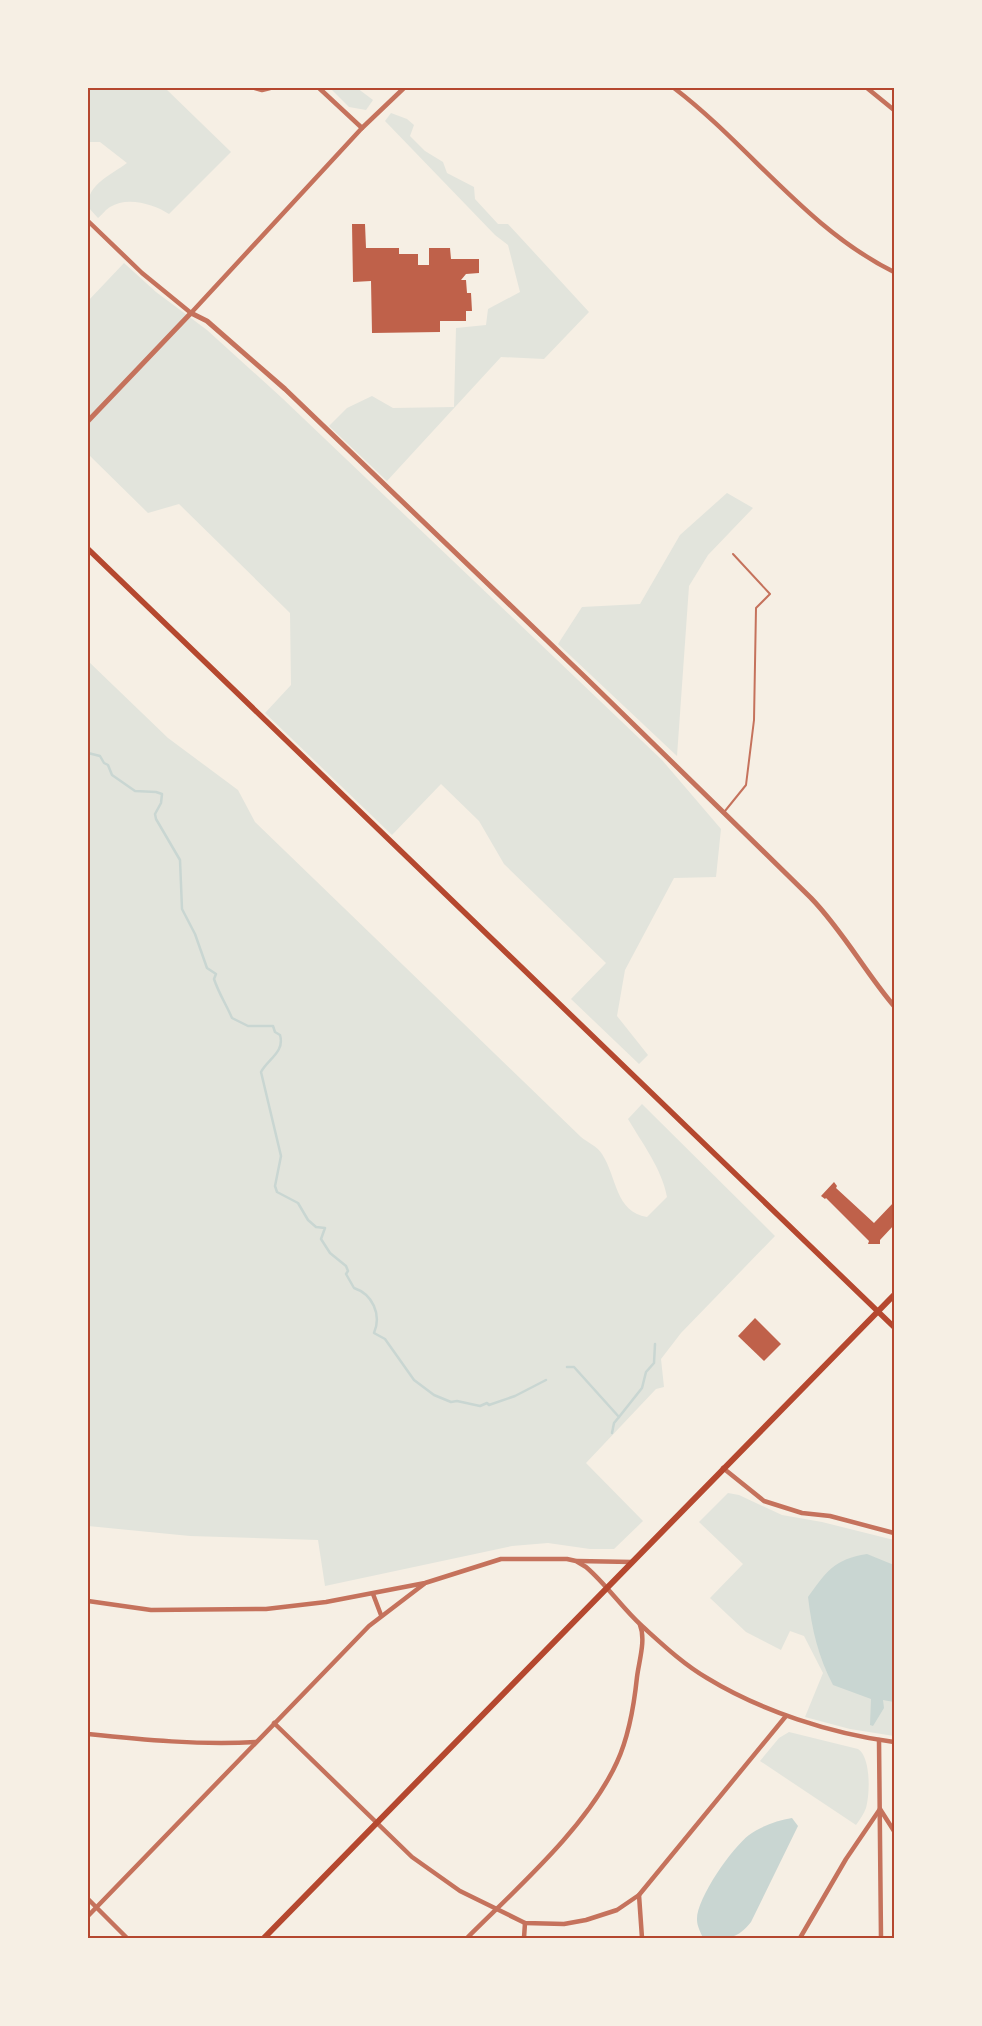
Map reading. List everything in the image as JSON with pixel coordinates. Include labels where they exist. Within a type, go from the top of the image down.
[{"type":"main road","points":[[88,549],[894,1327]]},
{"type":"main road","points":[[264,1938],[633,1562],[722,1468],[894,1295]]},
{"type":"street","points":[[256,88],[262,90],[270,88]]},
{"type":"street","points":[[319,88],[362,128]]},
{"type":"street","points":[[88,421],[362,128],[404,88]]},
{"type":"street","points":[[674,88],[810,214],[842,240],[894,272]]},
{"type":"street","points":[[867,88],[894,110]]},
{"type":"street","points":[[88,220],[142,273],[191,313],[207,321],[286,389],[724,813],[823,911],[870,977],[894,1006]]},
{"type":"street","points":[[722,1468],[764,1501],[802,1512],[830,1516],[894,1533]]},
{"type":"street","points":[[88,1601],[151,1610],[224,1610],[297,1606],[373,1594],[425,1583],[501,1560],[547,1558],[576,1561],[633,1562]]},
{"type":"street","points":[[576,1561],[595,1574],[639,1624],[672,1653],[707,1678],[786,1716],[879,1740],[894,1742]]},
{"type":"street","points":[[88,1916],[381,1615],[425,1583]]},
{"type":"street","points":[[373,1594],[381,1615]]},
{"type":"street","points":[[467,1938],[579,1823],[617,1763],[628,1733],[635,1695],[642,1636],[639,1624]]},
{"type":"street","points":[[274,1723],[412,1857],[460,1891],[525,1923],[564,1924],[586,1920],[617,1910],[639,1895],[786,1716]]},
{"type":"street","points":[[88,1734],[177,1743],[256,1742]]},
{"type":"street","points":[[879,1740],[881,1938]]},
{"type":"street","points":[[880,1809],[894,1831]]},
{"type":"street","points":[[800,1938],[846,1859],[880,1809]]},
{"type":"street","points":[[639,1895],[642,1938]]},
{"type":"street","points":[[88,1899],[127,1938]]},
{"type":"street","points":[[524,1938],[525,1923]]},
{"type":"lane","points":[[724,813],[746,785],[754,720],[756,608],[770,594],[733,554]]},
{"type":"shaded area","points":[[88,88],[165,88],[231,152],[169,214],[148,204],[124,202],[110,207],[98,218],[88,207],[91,192],[101,181],[127,163],[100,142],[88,142]]},
{"type":"shaded area","points":[[330,88],[357,88],[373,100],[366,110],[349,107]]},
{"type":"shaded area","points":[[391,113],[407,119],[414,125],[410,136],[425,151],[443,162],[447,173],[474,187],[475,199],[498,224],[508,224],[589,312],[544,359],[501,357],[387,481],[329,426],[347,408],[372,396],[393,408],[454,407],[456,328],[486,325],[488,309],[520,292],[508,245],[495,235],[385,121]]},
{"type":"shaded area","points":[[124,263],[156,292],[207,330],[282,398],[662,760],[721,829],[716,877],[674,878],[625,970],[617,1016],[648,1055],[639,1064],[571,999],[606,963],[504,864],[479,821],[441,784],[392,835],[265,713],[291,685],[290,613],[179,504],[148,513],[88,454],[88,301]]},
{"type":"shaded area","points":[[727,493],[753,508],[708,555],[689,586],[677,756],[558,644],[582,607],[640,604],[680,535]]},
{"type":"shaded area","points":[[88,661],[168,738],[238,790],[255,822],[581,1137],[598,1149],[607,1163],[623,1201],[636,1214],[647,1217],[667,1197],[656,1166],[628,1119],[642,1104],[775,1236],[681,1333],[661,1359],[664,1387],[656,1389],[586,1463],[643,1521],[614,1549],[590,1549],[548,1543],[512,1546],[325,1586],[318,1540],[190,1536],[88,1526]]},
{"type":"shaded area","points":[[728,1493],[739,1495],[782,1515],[822,1522],[894,1540],[894,1736],[850,1729],[805,1717],[823,1673],[804,1636],[790,1631],[781,1650],[746,1632],[710,1598],[743,1564],[699,1522]]},
{"type":"shaded area","points":[[867,1554],[894,1565],[894,1702],[883,1700],[884,1708],[873,1726],[870,1725],[871,1699],[833,1685],[823,1664],[816,1642],[808,1597],[820,1580],[832,1568],[846,1559]]},
{"type":"shaded area","points":[[789,1732],[858,1749],[862,1753],[867,1767],[868,1794],[865,1810],[856,1825],[760,1761],[779,1738]]},
{"type":"shaded area","points":[[792,1818],[798,1826],[751,1922],[740,1933],[730,1938],[703,1938],[697,1922],[698,1911],[709,1887],[725,1862],[753,1832],[775,1822]]},
{"type":"building","points":[[352,224],[365,224],[366,248],[399,248],[399,254],[418,254],[418,265],[429,265],[429,248],[450,248],[451,259],[479,259],[479,273],[466,274],[461,280],[466,280],[467,293],[471,293],[472,311],[466,311],[466,321],[440,321],[440,332],[372,333],[371,281],[353,282]]},
{"type":"building","points":[[834,1182],[837,1186],[836,1188],[874,1223],[894,1202],[894,1225],[880,1240],[880,1244],[868,1244],[869,1241],[826,1198],[821,1196]]},
{"type":"building","points":[[755,1318],[781,1344],[764,1361],[738,1336]]},
{"type":"waterway","points":[[88,753],[100,756],[104,763],[108,765],[112,775],[135,791],[162,794],[161,803],[155,814],[156,819],[180,860],[182,909],[195,934],[207,968],[216,974],[214,979],[232,1018],[248,1026],[273,1026],[275,1032],[280,1035],[281,1041],[278,1051],[261,1072],[281,1156],[275,1186],[277,1192],[298,1203],[308,1220],[316,1227],[325,1228],[321,1239],[330,1253],[346,1266],[348,1271],[346,1274],[354,1288],[366,1295],[374,1306],[377,1319],[374,1333],[385,1339],[414,1380],[434,1395],[451,1402],[457,1401],[480,1406],[487,1403],[489,1405],[515,1396],[546,1380]]},
{"type":"waterway","points":[[619,1417],[642,1388],[646,1372],[654,1363],[655,1344]]},
{"type":"waterway","points":[[567,1367],[574,1367],[619,1417],[614,1423],[612,1433]]}]
